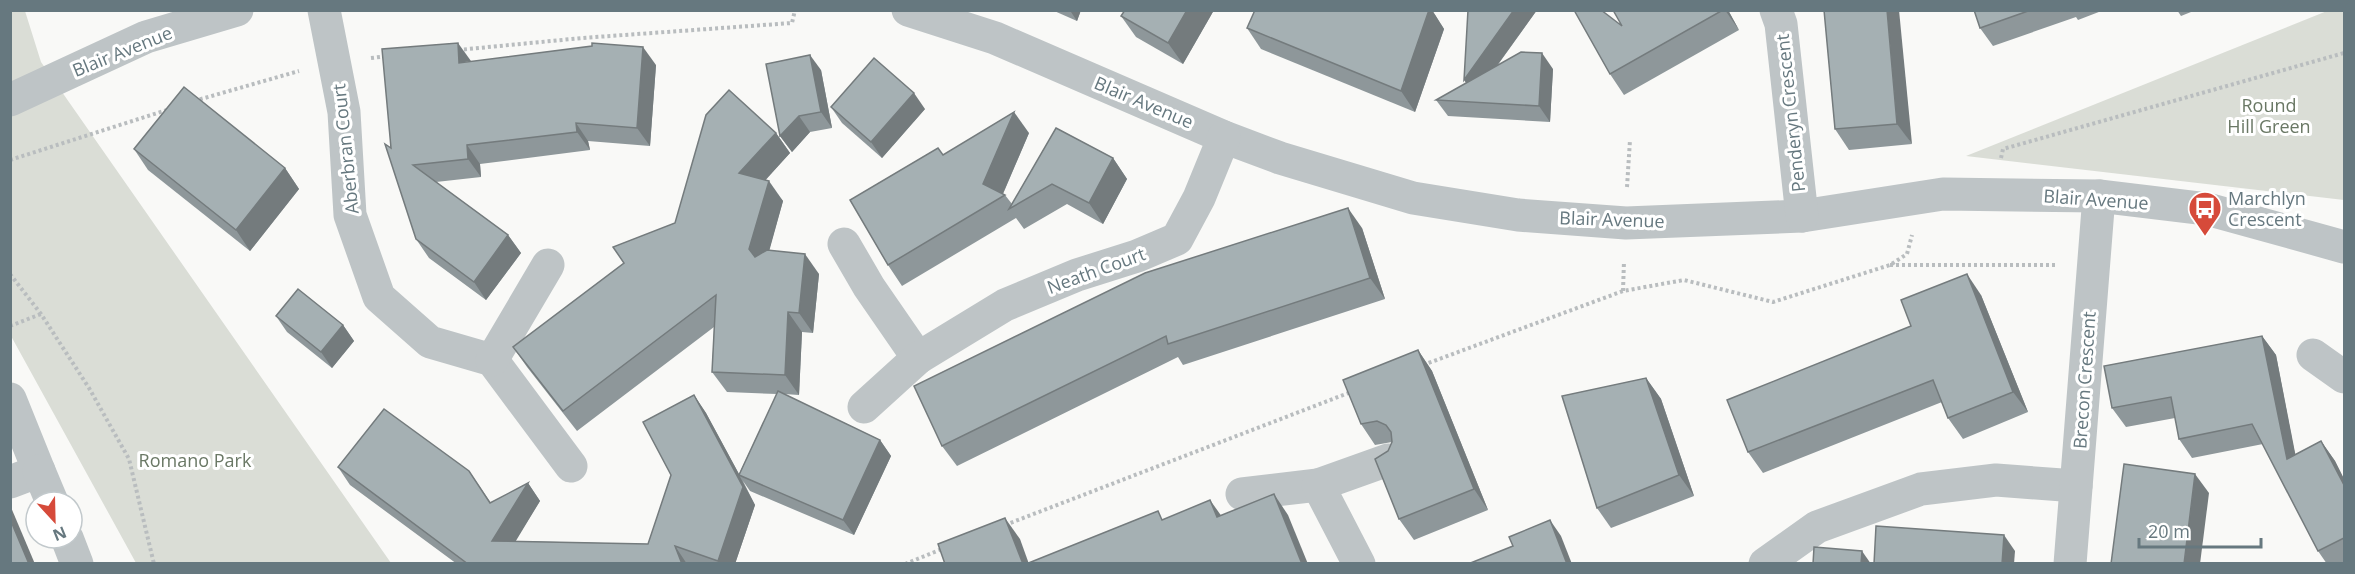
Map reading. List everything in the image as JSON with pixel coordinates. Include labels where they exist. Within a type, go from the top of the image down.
[{"type":"street","name":"Blair Avenue","points":[[10,100],[146,37],[237,10]]},
{"type":"street","name":"Aberbran Court","points":[[324,10],[344,112],[350,215],[379,297],[430,342],[492,360]]},
{"type":"street","name":"Blair Avenue","points":[[908,10],[995,38],[1224,137],[1281,158],[1413,198],[1518,215],[1626,223],[1802,216],[1922,197],[1995,194],[2099,196],[2207,209],[2344,247]]},
{"type":"street","name":"Penderyn Crescent","points":[[1776,10],[1780,24],[1802,216]]},
{"type":"street","name":"Neath Court","points":[[864,407],[918,358],[1005,305],[1077,275],[1137,256],[1177,239],[1199,198],[1224,137]]},
{"type":"street","name":"Brecon Crescent","points":[[2070,564],[2099,196]]},
{"type":"street","points":[[844,244],[869,287],[918,358]]},
{"type":"street","points":[[548,265],[492,360],[571,466]]},
{"type":"street","points":[[2313,355],[2344,377]]},
{"type":"street","points":[[10,399],[25,476],[40,490]]},
{"type":"street","points":[[1242,494],[1318,485],[1388,460]]},
{"type":"street","points":[[1765,564],[1817,527],[1921,489],[1996,480],[2076,486]]},
{"type":"street","points":[[1318,485],[1359,564]]},
{"type":"street","points":[[71,550],[77,564]]},
{"type":"path","points":[[453,50],[792,23],[795,10]]},
{"type":"path","points":[[1995,194],[2003,149],[2344,53]]},
{"type":"path","points":[[187,103],[336,62],[394,56]]},
{"type":"path","points":[[10,160],[176,106]]},
{"type":"path","points":[[1416,367],[1623,291],[1684,280],[1773,302],[1890,265],[1907,254],[1922,197]]},
{"type":"path","points":[[1890,265],[2055,265],[2092,270]]},
{"type":"path","points":[[10,273],[41,314],[89,388],[129,459],[154,564]]},
{"type":"path","points":[[10,326],[41,314]]},
{"type":"path","points":[[994,529],[1360,388]]},
{"type":"path","points":[[905,564],[949,546]]},
{"type":"green space","name":"Romano Park","points":[[10,11],[25,11],[41,62],[391,563],[136,563],[11,336]]},
{"type":"green space","name":"Round Hill Green","points":[[2327,11],[2344,11],[2344,200],[1966,156]]},
{"type":"building","points":[[1125,10],[1187,10],[1168,43],[1121,16]]},
{"type":"building","points":[[1255,10],[1429,10],[1401,91],[1247,28]]},
{"type":"building","points":[[1468,10],[1514,10],[1464,80]]},
{"type":"building","points":[[1574,10],[1601,10],[1622,26],[1613,10],[1723,10],[1610,74]]},
{"type":"building","points":[[1824,10],[1887,10],[1897,124],[1835,129]]},
{"type":"building","points":[[1974,10],[2031,10],[1980,28]]},
{"type":"building","points":[[458,43],[459,63],[592,46],[592,43],[643,47],[637,128],[576,123],[577,132],[467,145],[468,159],[413,165],[508,235],[474,282],[416,239],[385,144],[391,148],[382,49]]},
{"type":"building","points":[[1521,52],[1542,53],[1539,106],[1436,100]]},
{"type":"building","points":[[810,55],[821,112],[799,116],[780,136],[766,64]]},
{"type":"building","points":[[874,58],[914,93],[871,142],[831,107]]},
{"type":"building","points":[[184,87],[285,168],[236,230],[134,149]]},
{"type":"building","points":[[729,90],[776,133],[739,173],[769,181],[749,249],[755,257],[767,250],[805,254],[799,313],[788,312],[785,375],[712,372],[716,295],[563,411],[513,347],[624,263],[613,247],[675,223],[706,115]]},
{"type":"building","points":[[1014,112],[983,184],[1005,195],[888,265],[850,200],[938,148],[943,155]]},
{"type":"building","points":[[1056,128],[1113,158],[1089,203],[1052,184],[1009,209]]},
{"type":"building","points":[[1348,208],[1370,278],[1168,344],[1166,336],[942,446],[914,386],[1145,273]]},
{"type":"building","points":[[1967,274],[2013,392],[1948,418],[1933,380],[1748,452],[1727,400],[1911,326],[1901,300]]},
{"type":"building","points":[[298,289],[343,325],[321,352],[276,316]]},
{"type":"building","points":[[2262,336],[2287,459],[2321,441],[2344,485],[2344,538],[2318,551],[2252,424],[2179,439],[2171,397],[2112,408],[2104,366]]},
{"type":"building","points":[[1418,350],[1474,489],[1399,519],[1375,459],[1388,451],[1392,442],[1391,432],[1386,425],[1377,421],[1361,424],[1343,380]]},
{"type":"building","points":[[1646,378],[1679,475],[1597,508],[1562,396]]},
{"type":"building","points":[[778,391],[880,440],[843,520],[739,475]]},
{"type":"building","points":[[694,395],[743,487],[718,561],[675,546],[682,564],[468,564],[338,467],[384,409],[469,471],[490,503],[528,483],[492,541],[648,544],[671,475],[643,422]]},
{"type":"building","points":[[2124,464],[2195,474],[2184,564],[2111,564]]},
{"type":"building","points":[[1274,494],[1302,564],[1026,564],[1158,511],[1162,520],[1210,500],[1217,517]]},
{"type":"building","points":[[1005,518],[1023,564],[945,564],[938,544]]},
{"type":"building","points":[[10,519],[29,564],[10,564]]},
{"type":"building","points":[[1550,520],[1567,564],[1468,564],[1513,546],[1509,537]]},
{"type":"building","points":[[1876,526],[2004,535],[2002,564],[1874,564]]},
{"type":"building","points":[[1814,547],[1862,551],[1861,564],[1813,564]]},
{"type":"place","name":"Marchlyn Crescent","points":[[2205,237]]}]
